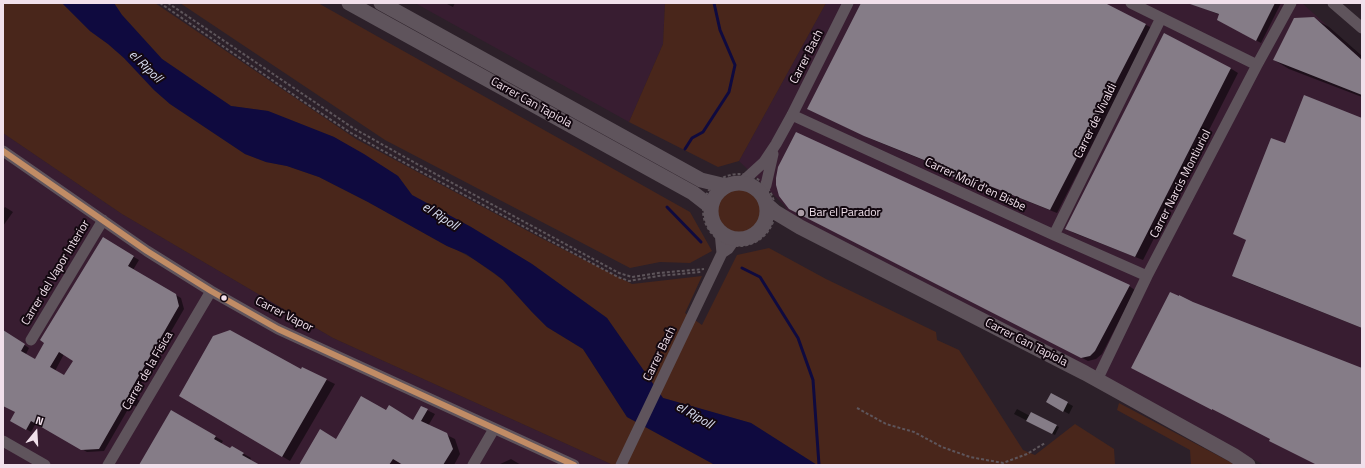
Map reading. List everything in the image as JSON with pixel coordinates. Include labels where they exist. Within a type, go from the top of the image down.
[{"type":"street","name":"Carrer Can Tapiola","points":[[349,3],[686,189],[708,204]]},
{"type":"street","name":"Carrer Can Tapiola","points":[[381,3],[701,180],[733,182]]},
{"type":"street","name":"Carrer Bach","points":[[733,182],[764,162],[776,144],[848,3]]},
{"type":"street","points":[[1131,3],[1257,65]]},
{"type":"street","name":"Carrer Narcis Montiuriol","points":[[1097,380],[1147,276],[1291,3]]},
{"type":"street","points":[[1333,3],[1362,28]]},
{"type":"street","name":"Carrer de Vivaldi","points":[[1054,235],[1161,18]]},
{"type":"street","name":"Carrer Molí d'en Bisbe","points":[[792,115],[1147,276]]},
{"type":"street","name":"Carrer Bach","points":[[767,208],[769,168],[776,144]]},
{"type":"street","name":"Carrer Vapor","points":[[3,151],[147,251],[211,291],[278,329],[574,465]]},
{"type":"street","points":[[733,182],[749,184],[756,188],[767,208],[754,235],[747,238],[727,239],[712,221],[708,204],[719,191],[733,182]]},
{"type":"street","name":"Carrer Can Tapiola","points":[[767,208],[800,227],[1097,380],[1233,455],[1248,465]]},
{"type":"street","name":"Carrer del Vapor Interior","points":[[31,340],[103,220]]},
{"type":"street","name":"Carrer Bach","points":[[621,465],[694,313],[710,273],[722,254],[727,239]]},
{"type":"street","name":"Carrer de la Física","points":[[108,465],[211,291]]},
{"type":"street","points":[[473,465],[494,429]]},
{"type":"street","points":[[3,441],[46,465]]},
{"type":"path","points":[[160,3],[351,133],[618,277],[629,281],[658,276],[703,272],[710,273]]},
{"type":"path","points":[[168,3],[353,128],[619,273],[632,277],[681,270],[704,269],[710,273]]},
{"type":"path","points":[[737,174],[733,182],[729,175],[737,174]]},
{"type":"path","points":[[760,180],[767,208],[767,233],[760,239],[743,246],[712,234],[704,220],[703,212],[708,204],[710,189],[733,182],[760,180]]},
{"type":"path","points":[[767,208],[772,196],[767,208]]},
{"type":"path","points":[[857,408],[886,424],[914,432],[942,447],[970,457],[1003,463],[1027,454],[1045,443]]},
{"type":"shaded area","points":[[3,3],[62,3],[90,31],[124,58],[154,90],[170,104],[245,154],[266,162],[287,166],[319,177],[475,260],[503,280],[547,327],[583,349],[627,417],[715,465],[613,465],[333,338],[122,214],[3,133]]},
{"type":"shaded area","points":[[114,3],[155,3],[356,139],[539,237],[632,284],[702,276],[685,313],[702,325],[737,255],[769,248],[826,279],[936,332],[937,340],[959,350],[1023,450],[1035,455],[1075,424],[1114,449],[1115,464],[1117,465],[817,465],[751,423],[663,398],[607,318],[532,264],[471,227],[412,195],[398,176],[334,137],[268,111],[231,106],[162,59],[122,15]]},
{"type":"shaded area","points":[[180,3],[318,3],[690,212],[712,251],[690,263],[660,262],[630,268],[385,140]]},
{"type":"shaded area","points":[[415,3],[665,3],[663,44],[629,122]]},
{"type":"shaded area","points":[[665,3],[826,3],[739,161],[718,167],[629,122],[663,44]]},
{"type":"shaded area","points":[[826,3],[1302,3],[1362,57],[1362,465],[1264,465],[1102,377],[790,217],[784,205],[739,161]]},
{"type":"shaded area","points":[[3,133],[122,214],[333,338],[613,465],[3,465]]},
{"type":"shaded area","points":[[734,188],[744,188],[752,192],[758,198],[762,206],[762,216],[758,224],[752,230],[744,234],[734,234],[726,230],[720,224],[716,216],[716,206],[720,198],[726,192]]},
{"type":"shaded area","points":[[1119,403],[1234,465],[1191,465],[1190,450],[1117,410]]},
{"type":"water","name":"el Ripoll","points":[[62,3],[114,3],[122,15],[162,59],[231,106],[268,111],[334,137],[364,154],[398,176],[412,195],[471,227],[532,264],[607,318],[663,398],[751,423],[817,465],[715,465],[627,417],[583,349],[547,327],[503,280],[494,273],[466,254],[447,246],[368,202],[319,177],[287,166],[266,162],[245,154],[170,104],[154,90],[124,58],[90,31]]},
{"type":"building","points":[[861,3],[1105,3],[1146,24],[1050,210],[962,175],[960,180],[952,176],[954,172],[864,136],[807,109]]},
{"type":"building","points":[[1275,3],[1256,41],[1217,20],[1219,14],[1190,4]]},
{"type":"building","points":[[1314,17],[1362,60],[1362,95],[1273,60],[1294,18]]},
{"type":"building","points":[[1164,33],[1231,68],[1135,257],[1065,229]]},
{"type":"building","points":[[1304,95],[1362,118],[1362,328],[1232,276],[1246,240],[1233,234],[1271,138],[1285,143]]},
{"type":"building","points":[[796,132],[1130,285],[1095,351],[1090,356],[1081,358],[789,209],[779,196],[776,178],[778,167]]},
{"type":"building","points":[[103,237],[134,256],[128,266],[176,294],[179,306],[129,393],[136,397],[131,405],[126,402],[99,449],[81,450],[31,421],[26,430],[10,421],[15,412],[3,406],[3,330],[25,344],[21,351],[35,359],[44,343],[40,340]],"holes":[[[59,352],[73,361],[64,375],[50,367]]]},
{"type":"building","points":[[1170,292],[1362,368],[1362,465],[1317,465],[1269,441],[1270,439],[1131,368]]},
{"type":"building","points":[[230,330],[301,369],[302,367],[327,379],[282,457],[179,396],[213,336]]},
{"type":"building","points":[[1051,393],[1068,402],[1063,412],[1046,402]]},
{"type":"building","points":[[361,396],[386,410],[389,405],[413,420],[421,406],[428,409],[421,421],[447,433],[453,449],[443,465],[403,465],[393,459],[389,465],[299,465],[320,429],[336,439]]},
{"type":"building","points":[[171,410],[216,436],[214,439],[230,448],[232,446],[244,453],[242,455],[260,465],[139,465]]},
{"type":"building","points":[[1031,412],[1057,425],[1052,434],[1026,421]]},
{"type":"waterway","points":[[685,149],[692,138],[703,132],[729,92],[735,65],[720,30],[714,3]]},
{"type":"waterway","points":[[667,207],[701,242]]},
{"type":"waterway","points":[[742,268],[760,277],[798,338],[813,380],[819,465]]},
{"type":"transit line","points":[[3,151],[147,251],[211,291],[278,329],[574,465]]},
{"type":"place","name":"Bar el Parador","points":[[801,213]]}]
